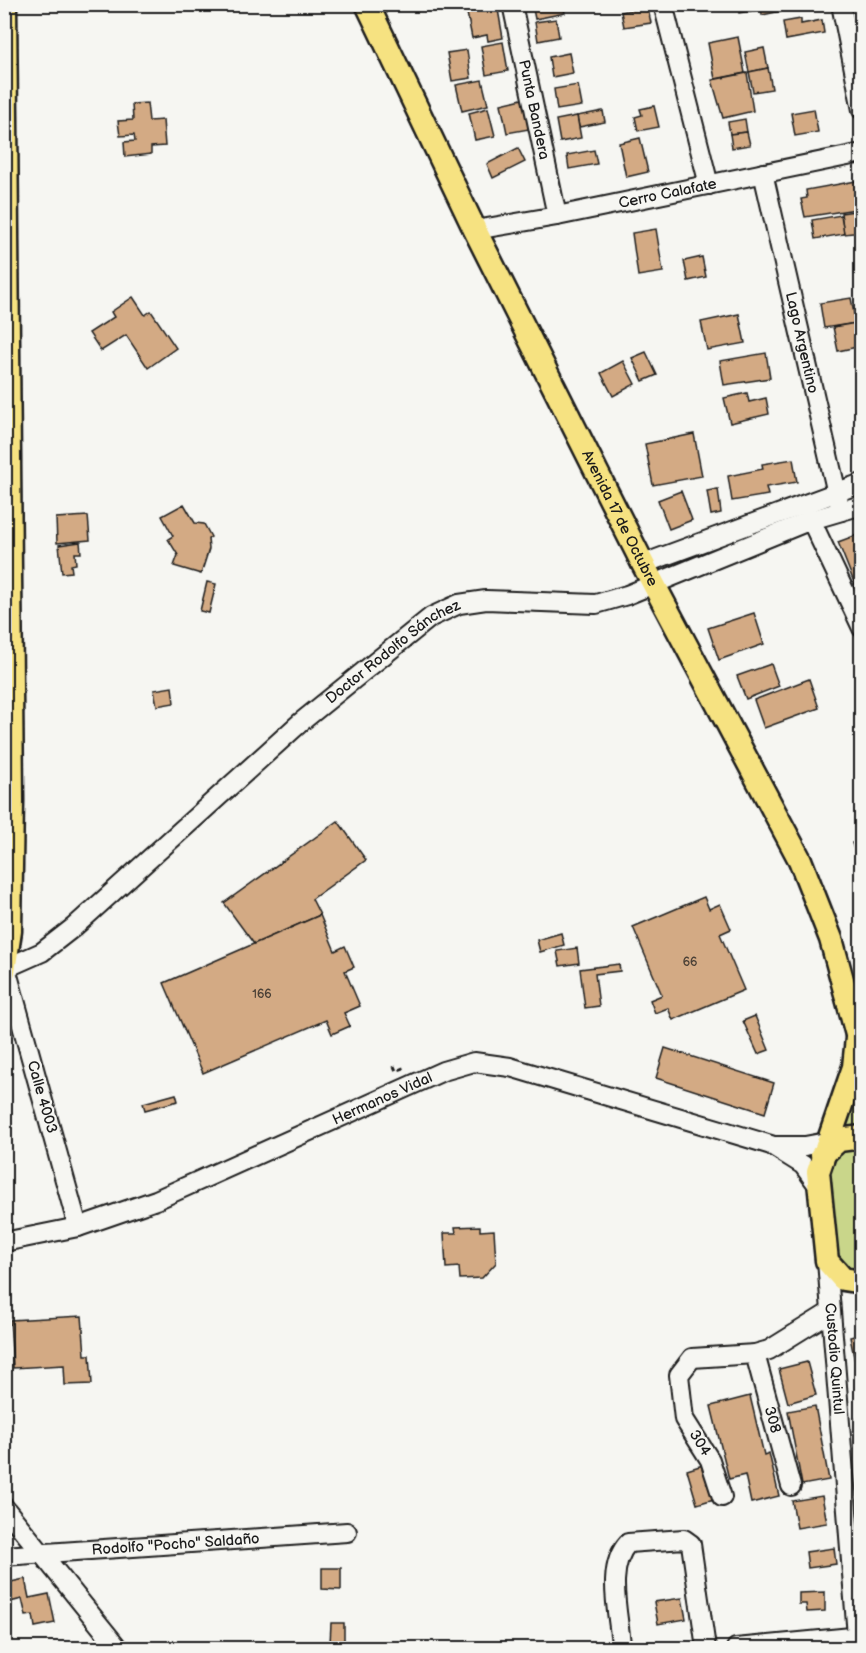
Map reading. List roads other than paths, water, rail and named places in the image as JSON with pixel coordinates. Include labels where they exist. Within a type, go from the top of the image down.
[{"type":"main road","points":[[5,4],[8,798],[11,896],[5,970]]},
{"type":"main road","name":"Avenida 17 de Octubre","points":[[367,4],[475,230],[643,564],[812,888],[831,939],[859,1045],[837,1144],[819,1187],[827,1261]]},
{"type":"main road","points":[[827,1261],[843,1279],[861,1282]]},
{"type":"street","name":"Punta Bandera","points":[[512,4],[557,216]]},
{"type":"street","points":[[663,4],[709,184]]},
{"type":"street","points":[[841,4],[861,110]]},
{"type":"street","name":"Cerro Calafate","points":[[475,230],[557,216],[861,153]]},
{"type":"street","name":"Lago Argentino","points":[[763,173],[841,511]]},
{"type":"street","points":[[643,564],[861,483]]},
{"type":"street","name":"Doctor Rodolfo Sánchez","points":[[5,970],[42,952],[74,927],[301,722],[431,617],[459,604],[486,600],[596,604],[654,584],[811,520],[861,505]]},
{"type":"street","points":[[811,520],[861,628]]},
{"type":"street","name":"Calle 4003","points":[[5,970],[78,1227]]},
{"type":"street","name":"Hermanos Vidal","points":[[4,1242],[78,1227],[156,1200],[443,1071],[474,1062],[510,1067],[771,1145],[794,1147],[837,1144]]},
{"type":"street","name":"Hermanos Vidal","points":[[771,1145],[803,1165],[819,1187]]},
{"type":"street","name":"Custodio Quintul","points":[[827,1261],[859,1636]]},
{"type":"street","points":[[755,1354],[768,1350],[830,1312]]},
{"type":"street","name":"304","points":[[722,1497],[710,1460],[684,1419],[679,1375],[692,1358],[755,1354]]},
{"type":"street","name":"308","points":[[755,1354],[790,1486]]},
{"type":"street","points":[[4,1507],[118,1648]]},
{"type":"street","name":"Rodolfo \"Pocho\" Saldaño","points":[[4,1556],[347,1532]]},
{"type":"street","points":[[623,1647],[615,1571],[622,1550],[628,1543],[684,1539],[691,1544],[706,1648]]},
{"type":"street","points":[[736,1648],[859,1636]]}]
